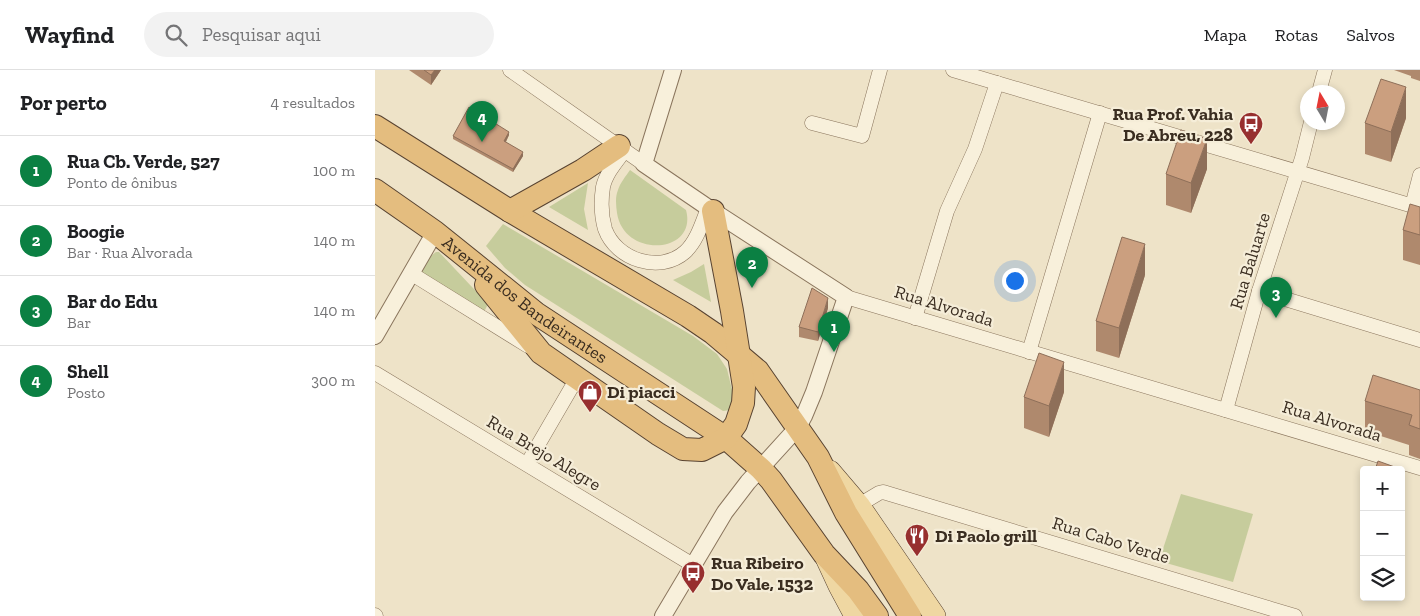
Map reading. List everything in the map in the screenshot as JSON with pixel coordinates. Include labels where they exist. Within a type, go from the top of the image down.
[{"type":"highway","points":[[375,126],[510,211],[687,316],[713,333],[739,354],[758,372],[818,457],[846,513],[910,616]]},
{"type":"highway","points":[[510,211],[622,148]]},
{"type":"highway","name":"Avenida dos Bandeirantes","points":[[375,190],[435,232],[537,314],[727,438],[771,480],[824,554],[858,590],[877,616]]},
{"type":"highway","points":[[458,251],[541,354],[683,449],[702,450],[727,438],[736,424],[743,403],[744,387],[711,210]]},
{"type":"main road","points":[[818,457],[859,505],[935,616]]},
{"type":"main road","name":"Avenida dos Bandeirantes","points":[[824,554],[855,616]]},
{"type":"street","name":"Rua Alvorada","points":[[510,70],[711,210],[846,297],[1420,468]]},
{"type":"street","points":[[644,164],[673,70]]},
{"type":"street","points":[[812,122],[861,136],[880,70]]},
{"type":"street","points":[[953,70],[970,72],[997,83],[1416,207],[1420,175]]},
{"type":"street","points":[[1319,85],[1320,71]]},
{"type":"street","points":[[915,318],[947,211],[975,149],[997,83]]},
{"type":"street","points":[[1029,352],[1100,113]]},
{"type":"street","name":"Rua Baluarte","points":[[1226,410],[1259,291],[1309,130]]},
{"type":"street","points":[[622,148],[604,184],[602,212],[606,230],[613,242],[623,252],[645,262],[658,263],[672,260],[685,252],[694,241],[711,210]]},
{"type":"street","points":[[375,336],[435,232]]},
{"type":"street","points":[[412,274],[541,354]]},
{"type":"street","points":[[1259,291],[1420,340]]},
{"type":"street","points":[[663,616],[725,512],[748,482],[798,427],[809,406],[846,297]]},
{"type":"street","name":"Rua Brejo Alegre","points":[[375,373],[693,565]]},
{"type":"street","points":[[527,464],[577,378]]},
{"type":"street","name":"Rua Cabo Verde","points":[[859,505],[883,492],[1295,616]]},
{"type":"green space","points":[[630,170],[686,210],[687,225],[681,235],[671,242],[659,245],[645,244],[632,238],[622,228],[617,213],[616,195]]},
{"type":"green space","points":[[588,183],[584,209],[588,230],[549,207]]},
{"type":"green space","points":[[503,224],[693,336],[717,354],[727,369],[734,398],[731,410],[723,411],[525,285],[505,268],[486,246]]},
{"type":"green space","points":[[436,252],[439,252],[488,304],[483,314],[422,275],[420,270],[427,259]]},
{"type":"green space","points":[[704,264],[711,302],[673,280]]},
{"type":"green space","points":[[1181,494],[1253,514],[1233,582],[1159,561]]},
{"type":"building","points":[[424,70],[435,70],[431,75]]},
{"type":"building","points":[[1381,79],[1406,87],[1391,132],[1365,123]]},
{"type":"building","points":[[469,107],[509,132],[504,141],[523,152],[513,169],[453,136]]},
{"type":"building","points":[[1181,130],[1207,139],[1191,183],[1166,174]]},
{"type":"building","points":[[1410,204],[1420,207],[1420,235],[1403,230]]},
{"type":"building","points":[[1122,237],[1145,244],[1119,328],[1096,321]]},
{"type":"building","points":[[812,288],[828,298],[818,332],[799,327]]},
{"type":"building","points":[[1039,353],[1064,362],[1049,406],[1024,397]]},
{"type":"building","points":[[1373,375],[1420,390],[1420,429],[1409,425],[1412,415],[1365,401]]},
{"type":"building","points":[[1378,461],[1392,466],[1376,466]]},
{"type":"place","name":"Shell","points":[[482,142]]},
{"type":"place","name":"Rua Prof. Vahia De Abreu, 228","points":[[1251,145]]},
{"type":"place","name":"Boogie","points":[[752,288]]},
{"type":"place","name":"Bar do Edu","points":[[1276,318]]},
{"type":"place","name":"Rua Cb. Verde, 527","points":[[834,352]]},
{"type":"place","name":"Di piacci","points":[[590,413]]},
{"type":"place","name":"Di Paolo grill","points":[[917,557]]},
{"type":"place","name":"Rua Ribeiro Do Vale, 1532","points":[[693,594]]}]
